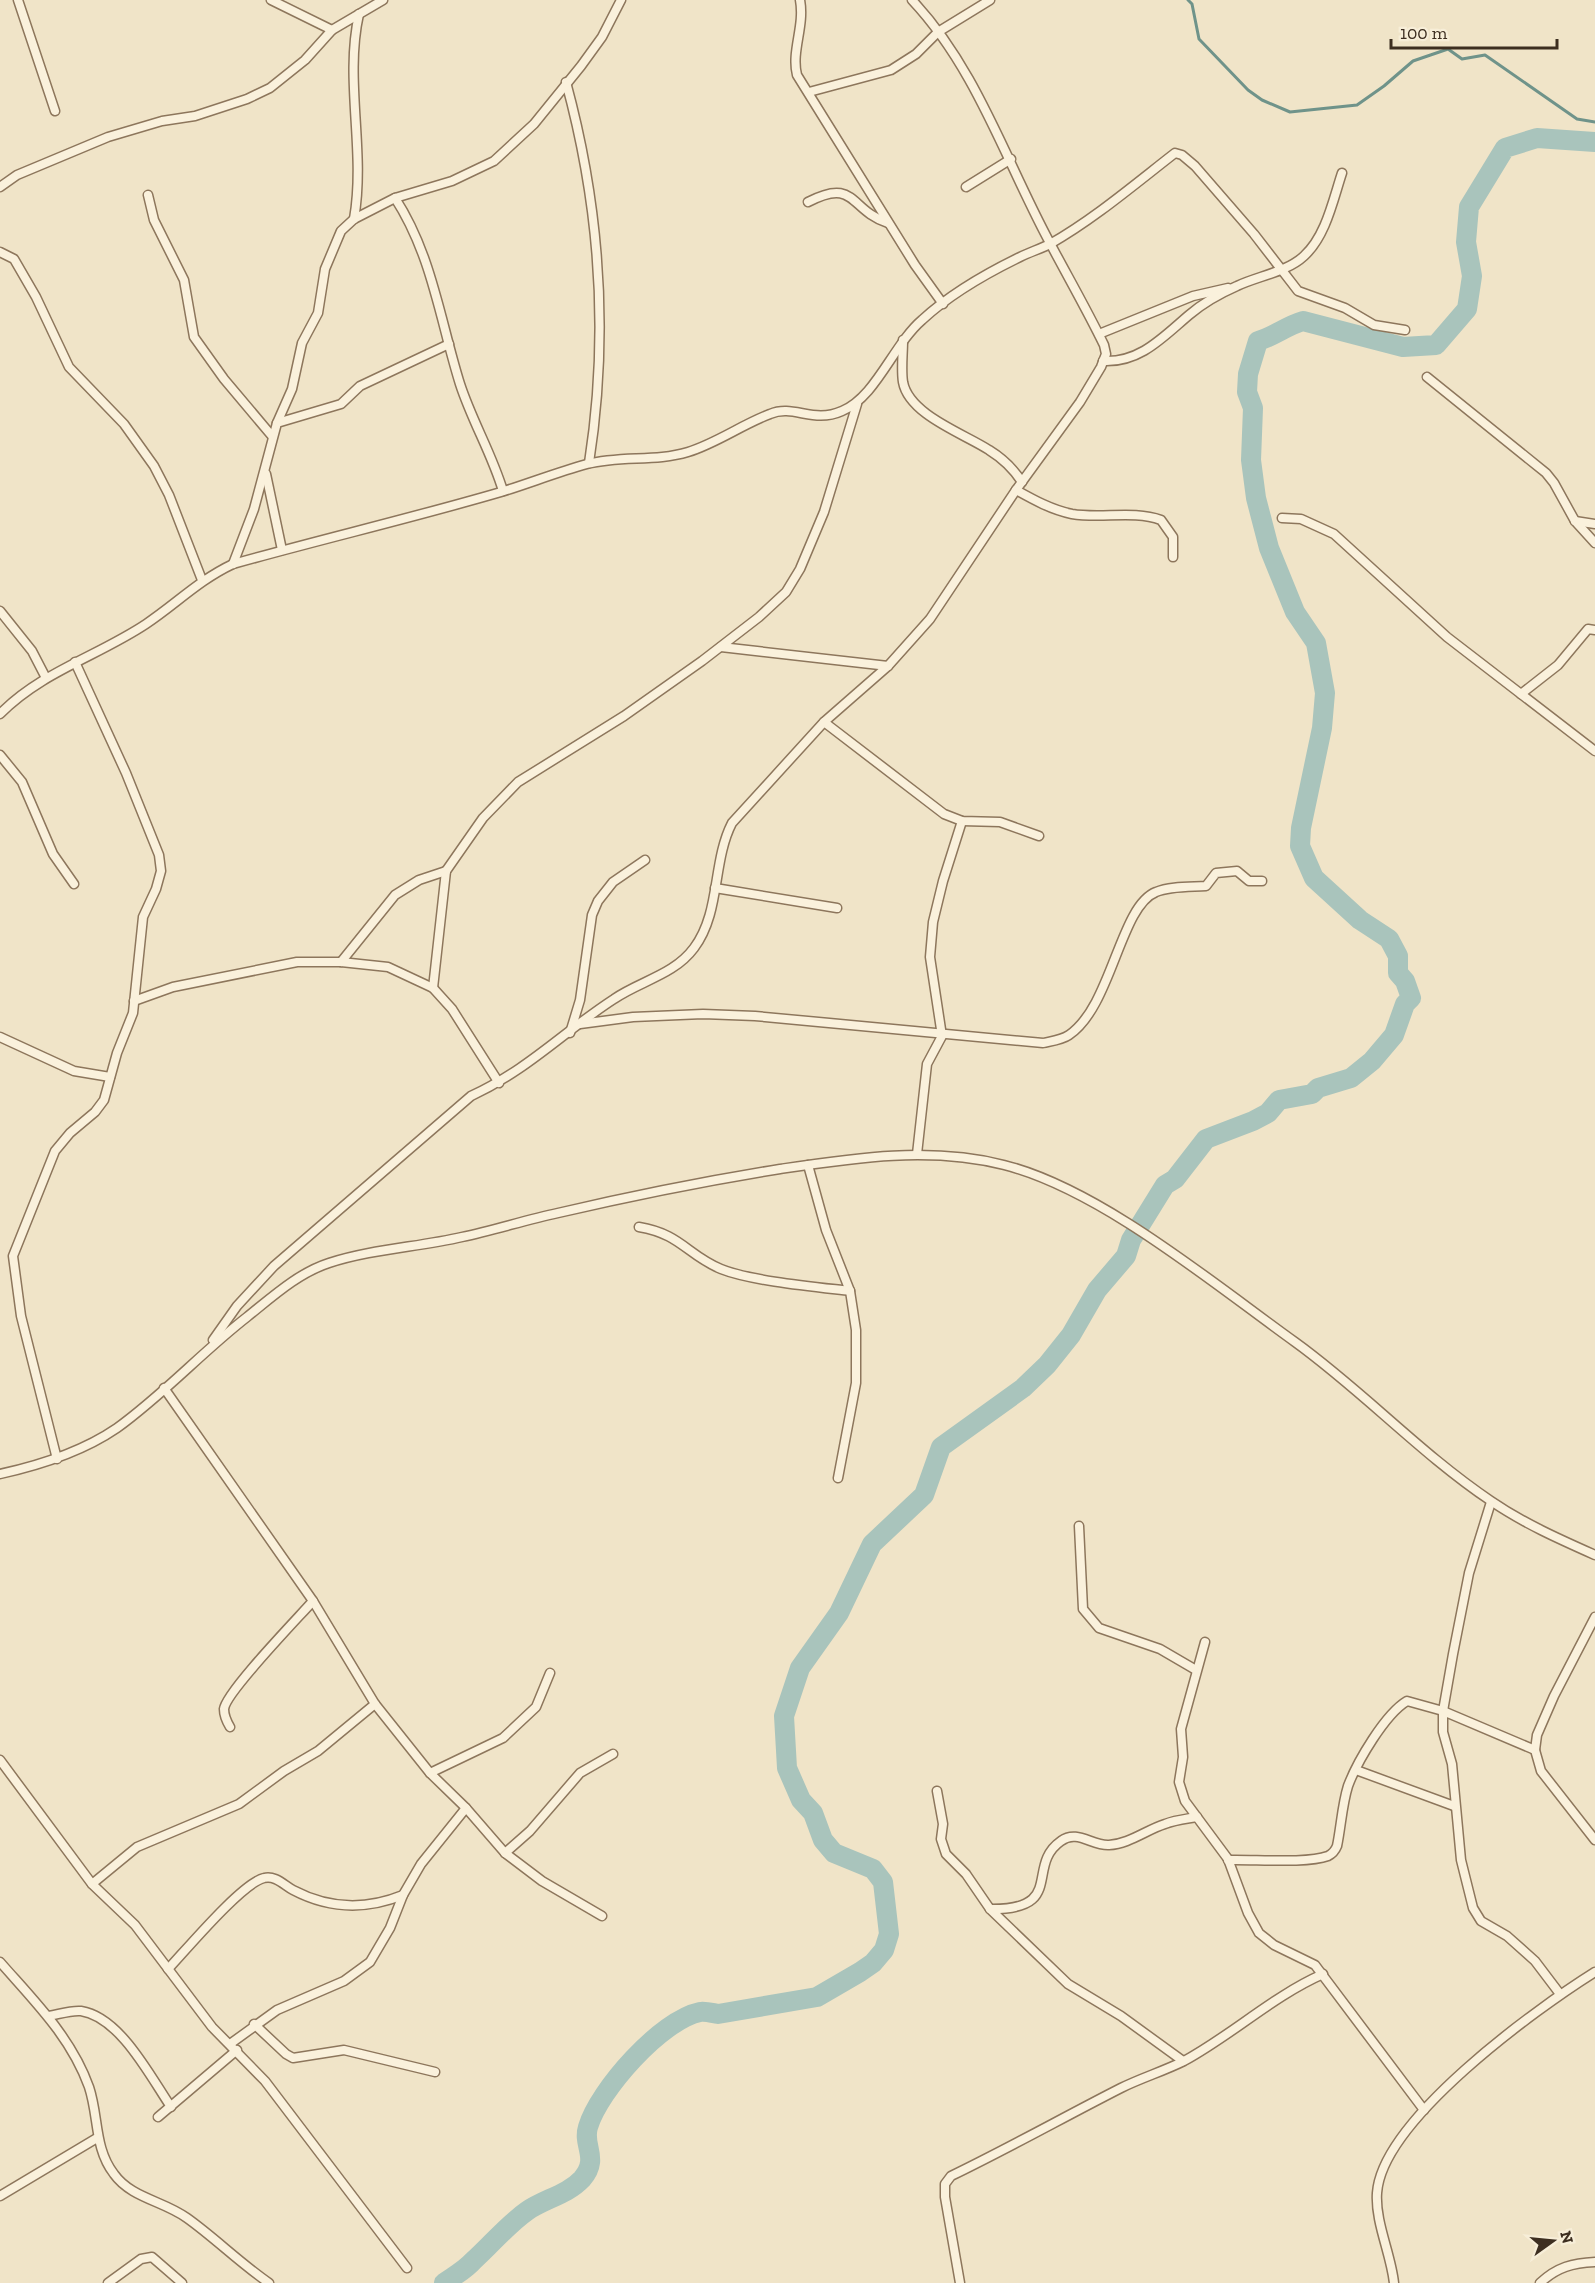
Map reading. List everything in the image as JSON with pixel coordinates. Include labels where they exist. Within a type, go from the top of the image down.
[{"type":"street","points":[[18,0],[55,111]]},
{"type":"street","points":[[271,0],[332,30]]},
{"type":"street","points":[[292,12],[294,0]]},
{"type":"street","points":[[0,187],[17,175],[108,137],[162,121],[195,117],[247,99],[279,81],[305,60],[332,30],[383,0]]},
{"type":"street","points":[[233,564],[254,510],[272,436],[292,389],[302,343],[318,313],[326,269],[333,246],[341,231],[354,219],[395,198],[452,181],[494,161],[534,123],[595,48],[621,0]]},
{"type":"street","points":[[208,1347],[237,1306],[274,1266],[471,1096],[499,1083],[615,998],[665,974],[693,949],[707,924],[723,840],[732,823],[746,804],[824,722],[888,666],[930,619],[1016,490],[1080,402],[1103,361],[1105,350],[1099,334],[1050,244],[1011,159],[967,77],[938,32],[912,0]]},
{"type":"street","points":[[809,92],[891,70],[916,54],[938,32],[990,0]]},
{"type":"street","points":[[802,2],[801,29],[795,66],[797,75],[888,223],[943,304]]},
{"type":"street","points":[[354,219],[357,172],[353,77],[355,33],[359,14]]},
{"type":"street","points":[[566,82],[582,140],[590,187],[597,257],[599,364],[596,416],[589,463]]},
{"type":"street","points":[[433,988],[446,871],[483,818],[518,782],[624,716],[721,647],[786,592],[796,578],[824,512],[857,404],[903,340],[921,321],[943,304],[1018,258],[1050,244],[1104,208],[1177,153],[1195,166],[1254,234],[1291,284],[1307,296],[1345,308],[1374,325],[1405,330]]},
{"type":"street","points":[[966,187],[1011,159]]},
{"type":"street","points":[[1099,334],[1193,296],[1236,286],[1292,265],[1311,249],[1325,223],[1342,173]]},
{"type":"street","points":[[808,202],[829,192],[838,192],[857,202],[874,218],[888,223]]},
{"type":"street","points":[[148,195],[154,220],[184,280],[194,337],[224,379],[272,436]]},
{"type":"street","points":[[395,198],[417,237],[429,267],[460,385],[496,467],[503,491]]},
{"type":"street","points":[[0,252],[15,259],[69,367],[124,423],[154,466],[169,495],[202,580]]},
{"type":"street","points":[[1103,361],[1122,361],[1139,354],[1170,333],[1201,306],[1236,286]]},
{"type":"street","points":[[903,340],[903,383],[914,401],[951,431],[994,454],[1011,467],[1022,482]]},
{"type":"street","points":[[277,423],[341,404],[360,386],[449,344]]},
{"type":"street","points":[[1427,377],[1546,473],[1575,521],[1595,543]]},
{"type":"street","points":[[0,714],[46,678],[145,625],[202,580],[233,564],[503,491],[589,463],[625,457],[673,456],[710,445],[771,413],[783,410],[815,417],[840,412],[857,404]]},
{"type":"street","points":[[265,471],[282,550]]},
{"type":"street","points":[[1016,490],[1049,507],[1074,514],[1138,515],[1161,520],[1173,537],[1173,557]]},
{"type":"street","points":[[1282,518],[1301,519],[1334,534],[1447,637],[1595,751]]},
{"type":"street","points":[[1575,521],[1595,524]]},
{"type":"street","points":[[0,611],[32,651],[46,678]]},
{"type":"street","points":[[1521,694],[1558,665],[1588,629],[1595,630]]},
{"type":"street","points":[[721,647],[888,666]]},
{"type":"street","points":[[57,1459],[21,1316],[13,1257],[50,1160],[69,1133],[99,1107],[129,1029],[143,917],[156,890],[160,861],[119,757],[75,662]]},
{"type":"street","points":[[824,722],[925,801],[962,821],[999,822],[1040,836]]},
{"type":"street","points":[[0,755],[22,782],[53,854],[74,884]]},
{"type":"street","points":[[917,1154],[927,1064],[942,1036],[932,976],[931,945],[939,896],[962,821]]},
{"type":"street","points":[[569,1033],[580,999],[595,908],[613,882],[645,860]]},
{"type":"street","points":[[341,962],[395,895],[419,880],[446,871]]},
{"type":"street","points":[[580,1024],[633,1017],[703,1014],[755,1016],[942,1036],[1043,1043],[1068,1036],[1078,1028],[1100,996],[1131,918],[1144,900],[1155,892],[1206,886],[1216,873],[1237,871],[1249,881],[1262,881]]},
{"type":"street","points":[[715,888],[837,908]]},
{"type":"street","points":[[134,1001],[173,987],[287,964],[341,962],[388,967],[433,988],[452,1009],[499,1083]]},
{"type":"street","points":[[0,1037],[74,1071],[110,1077]]},
{"type":"street","points":[[0,1474],[57,1459],[112,1432],[208,1347],[295,1280],[328,1263],[460,1238],[659,1191],[808,1165],[917,1154],[1003,1164],[1073,1193],[1110,1214],[1178,1257],[1311,1354],[1421,1448],[1491,1502],[1525,1522],[1595,1555]]},
{"type":"street","points":[[808,1165],[826,1230],[850,1291],[856,1330],[856,1383],[838,1478]]},
{"type":"street","points":[[639,1227],[671,1236],[721,1269],[762,1279],[850,1291]]},
{"type":"street","points":[[164,1388],[313,1600],[375,1704],[430,1773],[466,1808],[505,1853],[542,1881],[602,1916]]},
{"type":"street","points":[[1491,1502],[1469,1573],[1443,1710],[1443,1732],[1452,1764],[1454,1806],[1461,1860],[1473,1908],[1481,1921],[1507,1936],[1535,1961],[1560,1994]]},
{"type":"street","points":[[1079,1526],[1083,1609],[1099,1628],[1160,1650],[1196,1670]]},
{"type":"street","points":[[230,1727],[224,1710],[226,1704],[242,1682],[313,1600]]},
{"type":"street","points":[[1595,1617],[1554,1696],[1538,1735],[1535,1750],[1541,1771],[1595,1840]]},
{"type":"street","points":[[1205,1642],[1181,1729],[1183,1757],[1179,1782],[1185,1801],[1228,1860],[1248,1913],[1259,1933],[1274,1945],[1316,1965],[1424,2110]]},
{"type":"street","points":[[430,1773],[503,1738],[536,1707],[550,1673]]},
{"type":"street","points":[[1228,1860],[1330,1855],[1337,1846],[1348,1786],[1366,1750],[1401,1705],[1407,1701],[1443,1710],[1535,1750]]},
{"type":"street","points":[[92,1884],[137,1847],[239,1804],[323,1747],[375,1704]]},
{"type":"street","points":[[505,1853],[531,1831],[580,1773],[614,1754]]},
{"type":"street","points":[[0,1760],[92,1884],[135,1925],[212,2027],[234,2047],[265,2082],[407,2268]]},
{"type":"street","points":[[1356,1770],[1454,1806]]},
{"type":"street","points":[[937,1791],[943,1824],[941,1839],[946,1854],[966,1874],[990,1909],[1068,1984],[1121,2016],[1183,2061]]},
{"type":"street","points":[[158,2117],[234,2047],[254,2024],[294,2001],[344,1981],[370,1962],[390,1928],[403,1895],[421,1864],[466,1808]]},
{"type":"street","points":[[990,1909],[1010,1909],[1030,1902],[1042,1885],[1052,1849],[1062,1840],[1079,1836],[1100,1845],[1112,1845],[1166,1823],[1197,1817]]},
{"type":"street","points":[[168,1969],[237,1898],[262,1878],[273,1878],[315,1899],[341,1906],[365,1906],[403,1895]]},
{"type":"street","points":[[0,1962],[50,2016],[74,2052],[90,2090],[98,2139],[112,2172],[128,2188],[186,2217],[240,2263],[269,2283]]},
{"type":"street","points":[[1394,2283],[1377,2195],[1392,2151],[1424,2110],[1530,2017],[1560,1994],[1595,1972]]},
{"type":"street","points":[[960,2283],[945,2197],[945,2184],[951,2176],[1024,2141],[1121,2088],[1183,2061],[1230,2033],[1279,1998],[1323,1974]]},
{"type":"street","points":[[50,2016],[82,2011],[105,2020],[135,2055],[171,2107]]},
{"type":"street","points":[[254,2024],[293,2058],[344,2050],[435,2072]]},
{"type":"street","points":[[0,2196],[98,2139]]},
{"type":"street","points":[[108,2283],[147,2257],[157,2260],[182,2283]]},
{"type":"street","points":[[1540,2283],[1557,2269],[1574,2263],[1595,2262]]},
{"type":"waterway","points":[[1188,0],[1192,4],[1199,39],[1248,90],[1262,100],[1290,112],[1357,105],[1413,61],[1448,49],[1462,59],[1485,55],[1577,119],[1595,122]]},
{"type":"waterway","points":[[444,2283],[466,2267],[520,2217],[582,2179],[590,2165],[587,2134],[594,2112],[618,2076],[650,2042],[668,2028],[700,2012],[718,2014],[817,1997],[873,1963],[884,1950],[889,1934],[883,1882],[873,1869],[834,1853],[823,1840],[813,1813],[801,1800],[787,1768],[784,1716],[800,1668],[839,1613],[872,1544],[924,1495],[941,1447],[1023,1388],[1047,1365],[1071,1335],[1097,1290],[1126,1256],[1131,1240],[1165,1185],[1175,1179],[1206,1139],[1268,1113],[1279,1100],[1312,1094],[1318,1088],[1351,1078],[1372,1061],[1394,1035],[1405,1004],[1411,998],[1405,981],[1398,973],[1398,956],[1389,939],[1360,920],[1314,878],[1300,846],[1301,828],[1322,728],[1325,693],[1316,643],[1295,612],[1269,548],[1256,498],[1251,460],[1253,408],[1247,392],[1248,374],[1258,341],[1303,321],[1403,347],[1436,345],[1467,309],[1472,276],[1466,242],[1469,207],[1505,148],[1537,138],[1595,142]]}]
